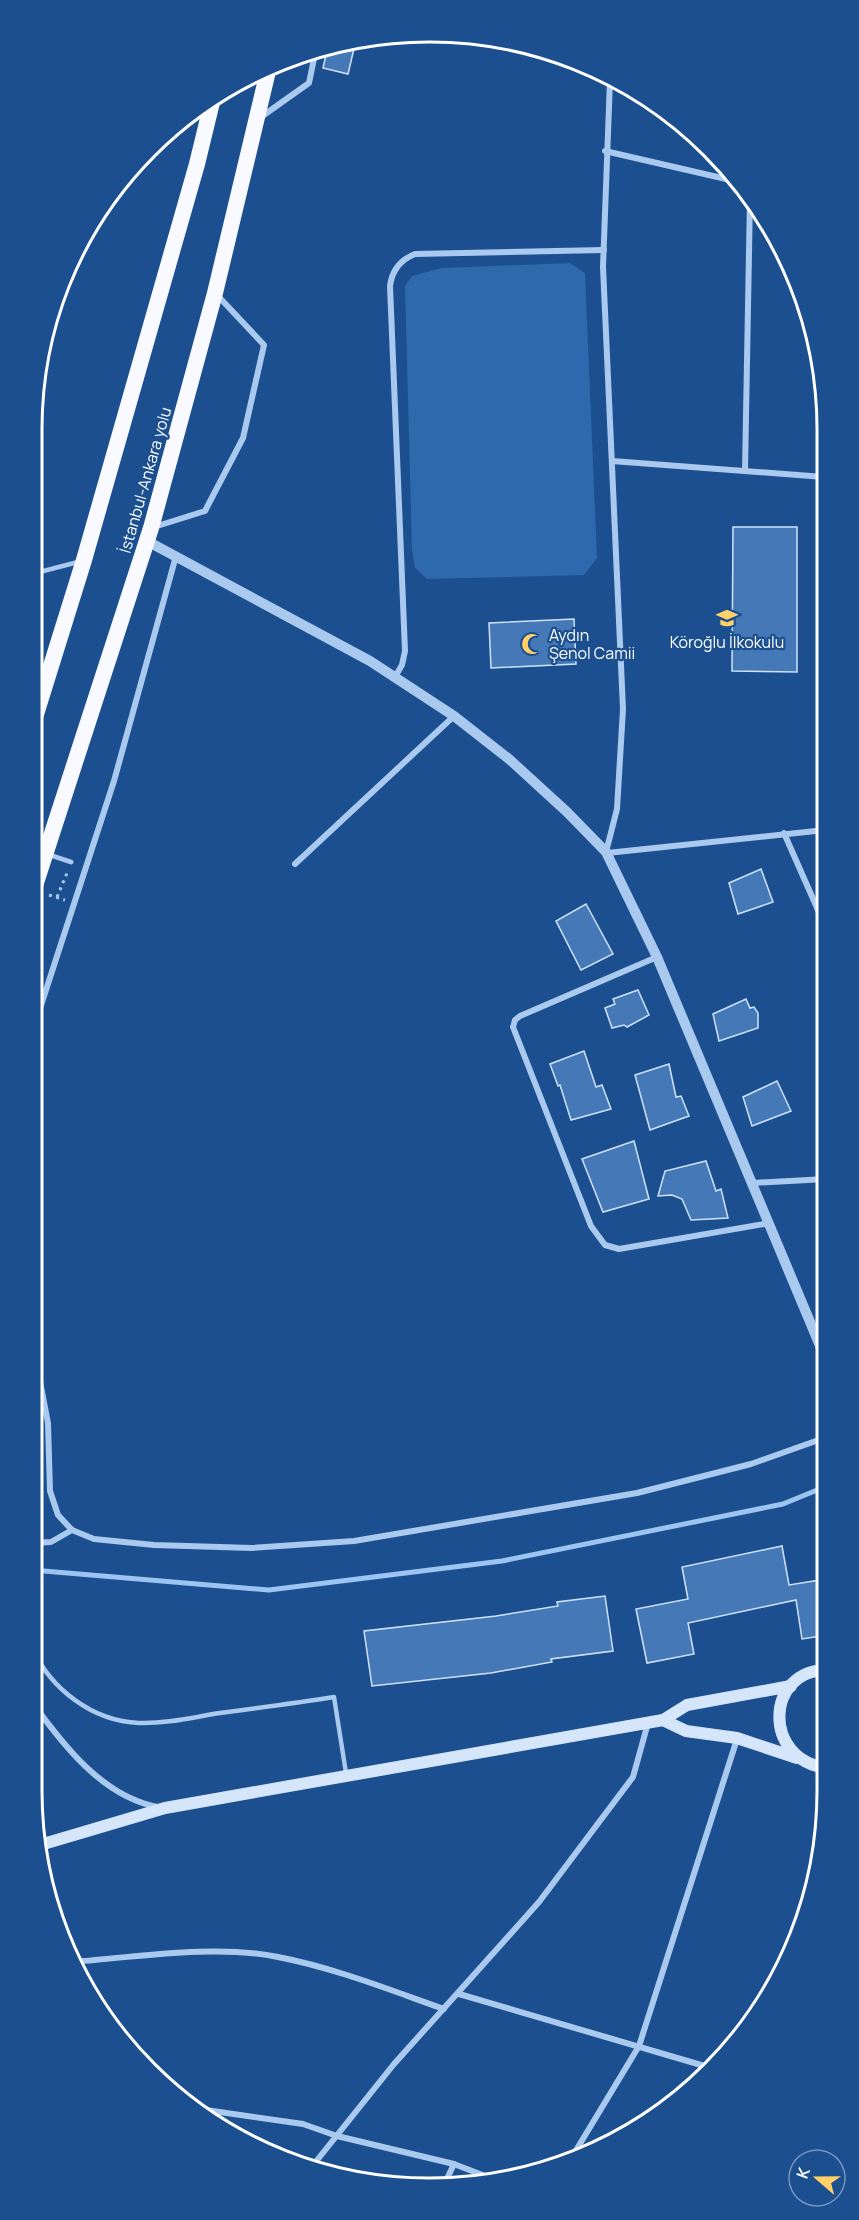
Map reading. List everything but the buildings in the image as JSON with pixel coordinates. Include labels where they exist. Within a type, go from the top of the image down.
[{"type":"highway","name":"İstanbul-Ankara yolu","points":[[42,861],[149,534],[215,293],[267,78]]},
{"type":"highway","points":[[42,695],[84,560],[197,164],[210,110]]},
{"type":"main road","points":[[798,1759],[787,1747],[779,1724],[782,1699],[791,1686],[804,1675],[817,1672]]},
{"type":"main road","points":[[45,1843],[165,1808],[648,1723],[663,1720],[687,1705],[791,1686]]},
{"type":"main road","points":[[663,1720],[686,1731],[737,1738],[817,1767]]},
{"type":"street","points":[[258,119],[309,83],[314,60]]},
{"type":"street","points":[[606,853],[617,810],[623,709],[604,250],[605,151],[610,87]]},
{"type":"street","points":[[605,151],[725,179]]},
{"type":"street","points":[[745,471],[750,211]]},
{"type":"street","points":[[395,677],[402,665],[405,651],[390,286],[396,268],[408,257],[416,254],[604,250]]},
{"type":"street","points":[[215,293],[264,345],[243,438],[205,511],[149,534],[176,556],[370,661],[454,716],[509,759],[567,812],[606,853],[657,957],[817,1338]]},
{"type":"street","points":[[612,460],[817,476]]},
{"type":"street","points":[[42,1003],[114,781],[176,556]]},
{"type":"street","points":[[295,864],[454,716]]},
{"type":"street","points":[[606,853],[817,831]]},
{"type":"street","points":[[784,833],[817,908]]},
{"type":"street","points":[[42,852],[71,862]]},
{"type":"street","points":[[657,957],[520,1016],[515,1020],[513,1027],[591,1226],[604,1245],[619,1249],[770,1223]]},
{"type":"street","points":[[752,1183],[817,1179]]},
{"type":"street","points":[[42,1392],[48,1423],[50,1491],[58,1515],[72,1530],[94,1539],[154,1545],[252,1548],[354,1540],[637,1493],[751,1464],[817,1441]]},
{"type":"street","points":[[42,1542],[51,1542],[72,1530]]},
{"type":"street","points":[[42,1714],[94,1775],[143,1804],[165,1808]]},
{"type":"street","points":[[317,2161],[394,2064],[539,1902],[622,1792],[639,1761],[648,1723]]},
{"type":"street","points":[[575,2150],[639,2046],[737,1738]]},
{"type":"street","points":[[82,1961],[207,1952],[277,1956],[358,1978],[444,2009]]},
{"type":"street","points":[[459,1994],[703,2066]]},
{"type":"street","points":[[211,2111],[303,2124],[337,2136],[454,2164],[482,2175]]},
{"type":"street","points":[[448,2177],[454,2164]]},
{"type":"lane","points":[[42,571],[84,560]]},
{"type":"lane","points":[[42,1665],[50,1678],[72,1698],[95,1712],[121,1720],[156,1722],[334,1697],[346,1776]]},
{"type":"path","points":[[57,898],[71,862]]},
{"type":"path","points":[[42,894],[75,904]]},
{"type":"shaded area","points":[[570,263],[585,273],[597,558],[584,575],[427,579],[415,568],[412,550],[405,286],[412,276],[442,268]]},
{"type":"waterway","points":[[42,1571],[269,1590],[502,1561],[783,1504],[817,1490]]},
{"type":"place","name":"Köroğlu İlkokulu","points":[[727,618]]},
{"type":"place","name":"Aydın Şenol Camii","points":[[532,644]]}]
